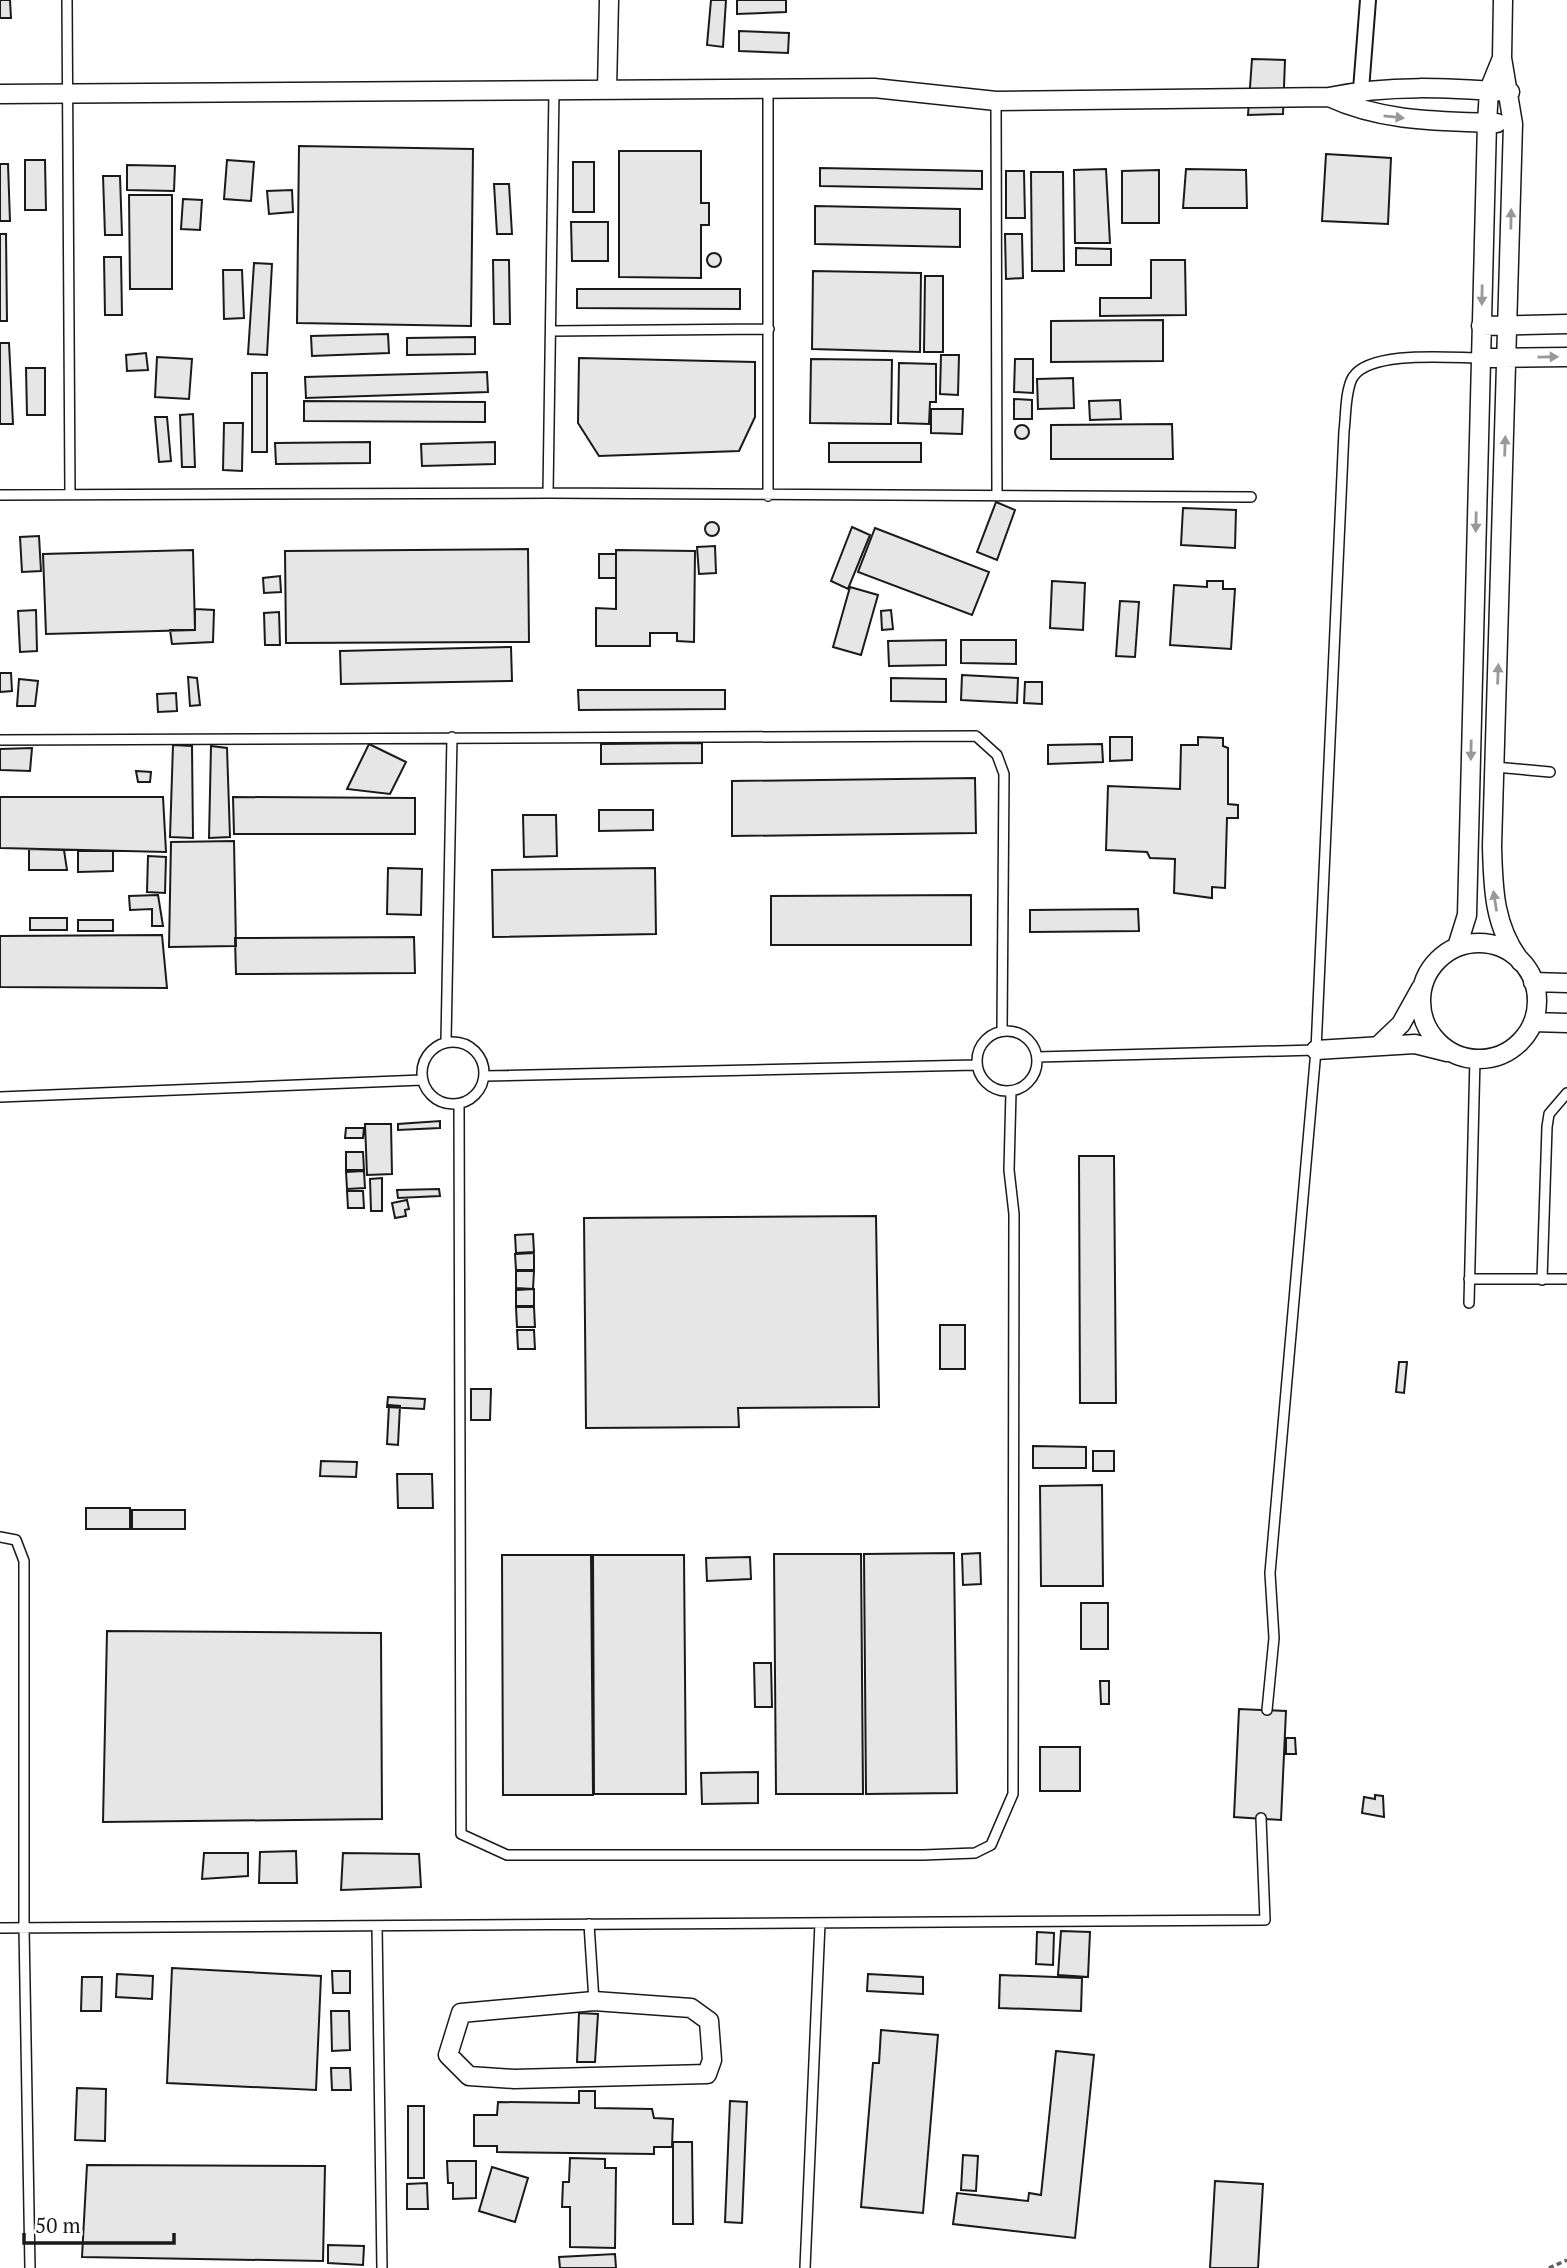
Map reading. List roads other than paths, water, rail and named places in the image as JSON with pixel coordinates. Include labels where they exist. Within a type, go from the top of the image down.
[{"type":"street","points":[[607,90],[608,0]]},
{"type":"street","points":[[1361,90],[1368,0]]},
{"type":"street","points":[[1315,1050],[1415,1044],[1475,1058],[1496,1056],[1514,1047],[1533,1022],[1537,1002],[1534,982],[1502,932],[1492,884],[1513,124],[1510,92],[1502,58],[1503,0]]},
{"type":"street","points":[[1457,947],[1466,915],[1487,122],[1489,90],[1502,58]]},
{"type":"street","points":[[0,94],[874,88],[996,101],[1329,97],[1361,90],[1396,88],[1510,92]]},
{"type":"street","points":[[1329,97],[1357,110],[1380,116],[1513,124]]},
{"type":"street","points":[[1481,326],[1567,324]]},
{"type":"street","points":[[1480,358],[1567,357]]},
{"type":"street","points":[[1380,1044],[1401,1024],[1440,958],[1457,947],[1488,944],[1507,951],[1521,962]]},
{"type":"street","points":[[1534,982],[1567,983]]},
{"type":"street","points":[[1423,984],[1421,1005],[1426,1025],[1438,1042],[1455,1054]]},
{"type":"street","points":[[1533,1022],[1567,1023]]},
{"type":"street","points":[[594,2001],[691,2008],[709,2021],[712,2060],[707,2074],[514,2079],[470,2076],[448,2055],[461,2013],[594,2001]]},
{"type":"lane","points":[[67,0],[70,494]]},
{"type":"lane","points":[[768,89],[768,496]]},
{"type":"lane","points":[[548,493],[554,90]]},
{"type":"lane","points":[[996,101],[996,496]]},
{"type":"lane","points":[[551,331],[769,329]]},
{"type":"lane","points":[[1267,1710],[1274,1638],[1270,1573],[1315,1050],[1344,432],[1351,379],[1360,369],[1381,362],[1413,358],[1480,358]]},
{"type":"lane","points":[[0,495],[548,493],[1251,497]]},
{"type":"lane","points":[[0,740],[976,736],[997,755],[1004,774],[1002,1030]]},
{"type":"lane","points":[[446,1041],[452,737]]},
{"type":"lane","points":[[1495,767],[1550,772]]},
{"type":"lane","points":[[1002,1030],[1012,1031],[1029,1040],[1037,1057],[1034,1075],[1028,1083],[1011,1091],[992,1088],[979,1074],[976,1065],[980,1046],[993,1033],[1002,1030]]},
{"type":"lane","points":[[446,1041],[466,1044],[481,1057],[485,1076],[477,1095],[460,1104],[439,1102],[425,1089],[421,1069],[429,1051],[446,1041]]},
{"type":"lane","points":[[1037,1057],[1315,1050]]},
{"type":"lane","points":[[1469,1303],[1475,1058]]},
{"type":"lane","points":[[485,1076],[976,1065]]},
{"type":"lane","points":[[0,1097],[422,1080]]},
{"type":"lane","points":[[460,1104],[461,1834],[508,1855],[923,1855],[975,1853],[990,1846],[1013,1794],[1014,1214],[1009,1170],[1011,1091]]},
{"type":"lane","points":[[1542,1280],[1546,1127],[1549,1114],[1567,1093]]},
{"type":"lane","points":[[1469,1279],[1567,1279]]},
{"type":"lane","points":[[0,1537],[16,1540],[24,1561],[24,1928],[30,2268]]},
{"type":"lane","points":[[0,1928],[1265,1920],[1261,1818]]},
{"type":"lane","points":[[805,2268],[820,1923]]},
{"type":"lane","points":[[589,1924],[594,2001]]},
{"type":"lane","points":[[377,1926],[382,2268]]}]
